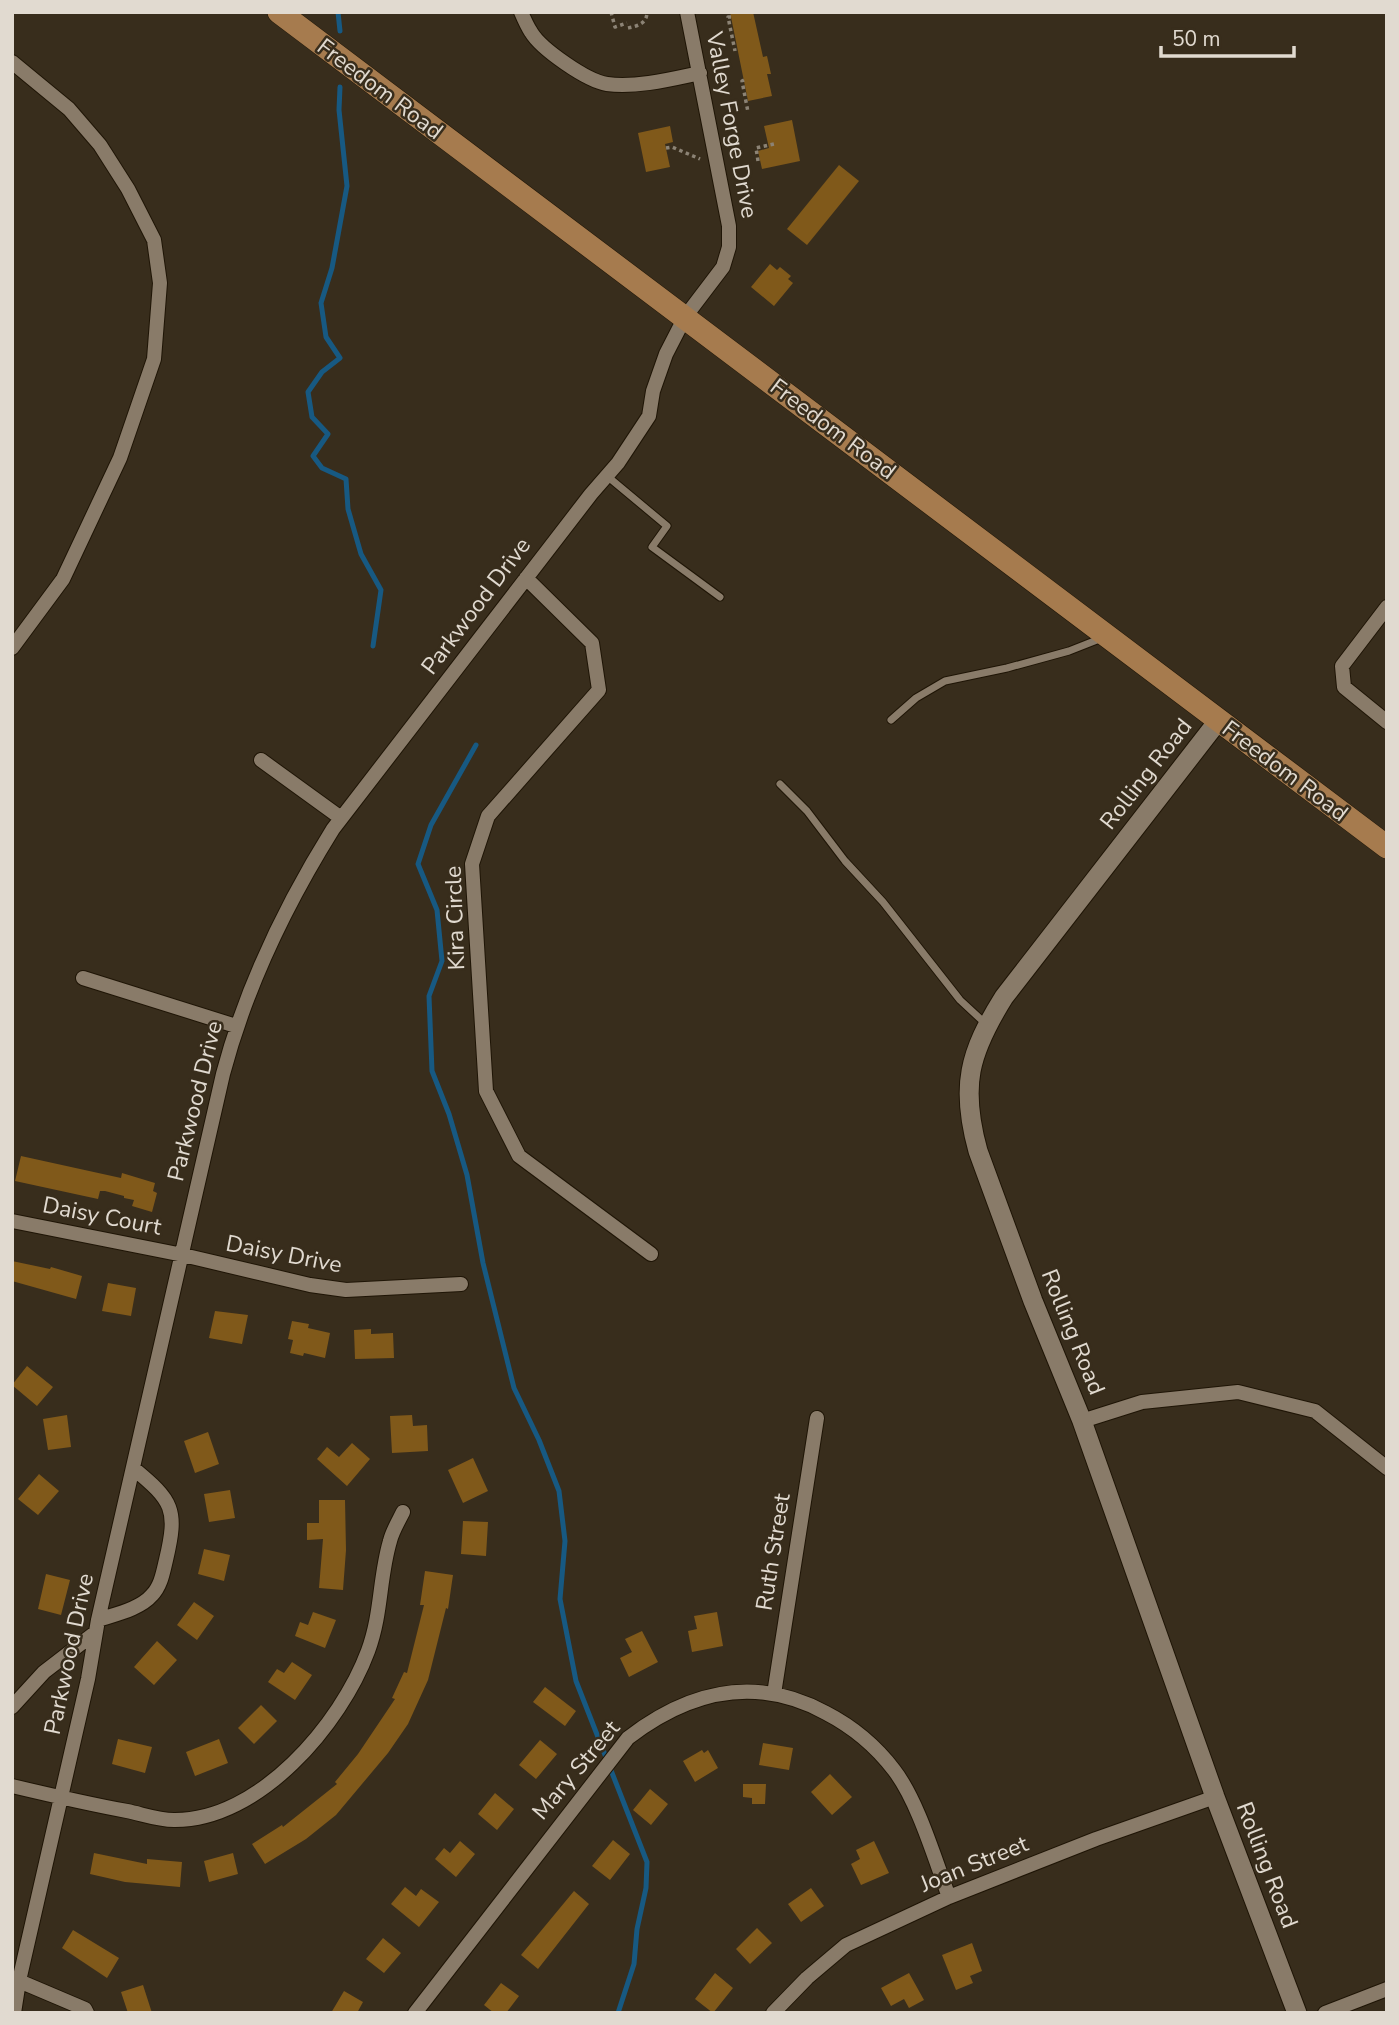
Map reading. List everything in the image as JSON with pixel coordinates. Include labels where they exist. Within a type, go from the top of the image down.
[{"type":"main road","name":"Freedom Road","points":[[279,12],[1387,847]]},
{"type":"street","points":[[521,12],[531,33],[549,52],[576,70],[606,84],[653,82],[700,73]]},
{"type":"street","name":"Valley Forge Drive","points":[[685,317],[723,267],[729,247],[729,226],[687,12]]},
{"type":"street","points":[[12,62],[69,109],[100,145],[128,189],[155,240],[160,283],[154,359],[120,458],[63,579],[12,648]]},
{"type":"street","name":"Parkwood Drive","points":[[14,2013],[88,1679],[97,1626],[222,1074],[236,1026],[275,933],[304,874],[341,818],[607,476],[649,415],[653,391],[666,354],[685,317]]},
{"type":"street","name":"Kira Circle","points":[[526,578],[592,643],[599,690],[488,816],[472,864],[486,1091],[519,1156],[651,1254]]},
{"type":"street","points":[[1387,607],[1342,666],[1341,674],[1343,687],[1387,722]]},
{"type":"street","name":"Rolling Road","points":[[1218,721],[1004,997],[987,1026],[970,1071],[971,1126],[1033,1301],[1082,1421],[1215,1797],[1297,2013]]},
{"type":"street","points":[[261,760],[341,818]]},
{"type":"street","points":[[83,978],[236,1026]]},
{"type":"street","name":"Daisy Court","points":[[12,1221],[183,1255]]},
{"type":"street","name":"Daisy Drive","points":[[183,1255],[298,1283],[346,1290],[461,1284]]},
{"type":"street","points":[[1082,1421],[1142,1402],[1238,1392],[1315,1411],[1387,1468]]},
{"type":"street","name":"Ruth Street","points":[[774,1694],[817,1418]]},
{"type":"street","points":[[12,1707],[44,1672],[97,1626],[152,1596],[161,1582],[168,1552],[172,1512],[165,1497],[134,1468]]},
{"type":"street","points":[[12,1786],[161,1818],[181,1819],[209,1815],[253,1793],[303,1754],[334,1716],[359,1672],[378,1622],[390,1541],[403,1512]]},
{"type":"street","name":"Mary Street","points":[[415,2013],[628,1738],[667,1712],[709,1696],[741,1691],[774,1694],[809,1703],[859,1733],[896,1772],[926,1834],[949,1897]]},
{"type":"street","name":"Joan Street","points":[[773,2013],[807,1978],[846,1945],[949,1897],[1096,1839],[1215,1797]]},
{"type":"street","points":[[19,1982],[85,2009],[87,2013]]},
{"type":"street","points":[[1325,2013],[1387,1989]]},
{"type":"lane","points":[[607,476],[667,526],[652,547],[720,597]]},
{"type":"lane","points":[[891,720],[916,698],[945,681],[1056,654],[1106,636]]},
{"type":"lane","points":[[780,784],[807,811],[845,861],[883,902],[960,1000],[987,1026]]},
{"type":"path","points":[[611,12],[615,27],[640,26],[646,19],[647,12]]},
{"type":"path","points":[[731,16],[728,17],[735,51]]},
{"type":"path","points":[[744,80],[748,112]]},
{"type":"path","points":[[758,161],[755,148],[774,144]]},
{"type":"path","points":[[666,148],[672,147],[700,158],[701,168]]},
{"type":"building","points":[[730,12],[753,12],[763,57],[767,56],[771,74],[767,74],[772,96],[748,101]]},
{"type":"building","points":[[792,120],[800,161],[762,169],[758,151],[769,148],[764,126]]},
{"type":"building","points":[[670,126],[673,142],[665,144],[670,167],[646,172],[638,133]]},
{"type":"building","points":[[839,165],[859,181],[807,245],[787,229]]},
{"type":"building","points":[[770,264],[777,270],[780,267],[791,276],[788,279],[793,283],[774,306],[751,287]]},
{"type":"building","points":[[21,1156],[121,1178],[122,1173],[155,1183],[153,1191],[157,1193],[152,1212],[132,1206],[134,1200],[105,1191],[100,1191],[98,1199],[15,1181]]},
{"type":"building","points":[[12,1261],[50,1269],[51,1267],[82,1276],[76,1299],[12,1281]]},
{"type":"building","points":[[108,1283],[136,1288],[131,1316],[102,1311]]},
{"type":"building","points":[[215,1311],[248,1315],[242,1344],[209,1338]]},
{"type":"building","points":[[292,1321],[309,1324],[308,1328],[330,1333],[325,1358],[290,1353],[293,1340],[288,1339]]},
{"type":"building","points":[[371,1329],[371,1334],[393,1333],[394,1358],[355,1359],[354,1330]]},
{"type":"building","points":[[27,1366],[53,1387],[37,1406],[12,1385]]},
{"type":"building","points":[[67,1415],[71,1447],[48,1450],[43,1419]]},
{"type":"building","points":[[412,1415],[413,1426],[427,1425],[428,1451],[392,1453],[390,1416]]},
{"type":"building","points":[[208,1432],[219,1464],[195,1473],[184,1441]]},
{"type":"building","points":[[352,1443],[370,1459],[347,1486],[317,1459],[327,1447],[339,1457]]},
{"type":"building","points":[[473,1458],[488,1491],[463,1503],[448,1470]]},
{"type":"building","points":[[39,1474],[59,1491],[38,1515],[18,1499]]},
{"type":"building","points":[[230,1490],[235,1518],[209,1522],[204,1494]]},
{"type":"building","points":[[319,1500],[345,1500],[346,1550],[343,1590],[319,1588],[323,1539],[307,1540],[307,1523],[319,1523]]},
{"type":"building","points":[[463,1521],[488,1522],[486,1556],[461,1554]]},
{"type":"building","points":[[204,1549],[230,1555],[224,1581],[198,1574]]},
{"type":"building","points":[[425,1571],[453,1575],[448,1609],[446,1608],[428,1680],[408,1724],[388,1753],[336,1815],[306,1839],[265,1864],[252,1844],[282,1825],[283,1827],[337,1784],[335,1782],[358,1754],[395,1699],[392,1698],[404,1672],[407,1673],[424,1605],[420,1605]]},
{"type":"building","points":[[46,1574],[70,1580],[61,1615],[38,1609]]},
{"type":"building","points":[[194,1602],[214,1616],[197,1640],[177,1625]]},
{"type":"building","points":[[313,1612],[336,1620],[325,1648],[295,1636],[300,1622],[308,1625]]},
{"type":"building","points":[[717,1612],[723,1646],[692,1652],[688,1631],[697,1629],[694,1616]]},
{"type":"building","points":[[642,1631],[658,1662],[629,1677],[620,1658],[632,1652],[625,1639]]},
{"type":"building","points":[[157,1641],[177,1660],[154,1685],[134,1667]]},
{"type":"building","points":[[292,1662],[312,1675],[295,1700],[268,1682],[277,1669],[284,1673]]},
{"type":"building","points":[[545,1687],[576,1711],[565,1726],[533,1702]]},
{"type":"building","points":[[261,1705],[277,1721],[254,1744],[238,1728]]},
{"type":"building","points":[[118,1739],[152,1747],[145,1773],[112,1764]]},
{"type":"building","points":[[219,1739],[228,1763],[195,1776],[186,1752]]},
{"type":"building","points":[[540,1740],[557,1754],[536,1779],[519,1765]]},
{"type":"building","points":[[763,1743],[793,1748],[789,1770],[759,1765]]},
{"type":"building","points":[[702,1750],[704,1753],[708,1750],[718,1768],[695,1782],[683,1761]]},
{"type":"building","points":[[830,1774],[852,1797],[832,1815],[811,1792]]},
{"type":"building","points":[[743,1784],[766,1784],[765,1804],[752,1804],[752,1798],[743,1797]]},
{"type":"building","points":[[650,1789],[668,1804],[651,1825],[633,1810]]},
{"type":"building","points":[[495,1793],[514,1809],[497,1830],[478,1814]]},
{"type":"building","points":[[613,1840],[630,1854],[610,1880],[592,1866]]},
{"type":"building","points":[[460,1841],[475,1854],[456,1877],[435,1859],[444,1848],[450,1853]]},
{"type":"building","points":[[874,1841],[889,1873],[861,1885],[851,1864],[860,1859],[856,1850]]},
{"type":"building","points":[[94,1853],[147,1864],[147,1859],[182,1862],[180,1887],[125,1882],[90,1874]]},
{"type":"building","points":[[233,1853],[238,1874],[209,1882],[204,1861]]},
{"type":"building","points":[[405,1887],[416,1896],[421,1889],[439,1902],[419,1927],[391,1904]]},
{"type":"building","points":[[811,1888],[824,1906],[801,1922],[788,1904]]},
{"type":"building","points":[[574,1891],[589,1904],[538,1969],[521,1955]]},
{"type":"building","points":[[757,1928],[772,1943],[750,1964],[736,1949]]},
{"type":"building","points":[[73,1930],[119,1958],[107,1978],[62,1948]]},
{"type":"building","points":[[383,1938],[401,1953],[384,1973],[366,1959]]},
{"type":"building","points":[[972,1943],[982,1971],[970,1976],[973,1983],[956,1990],[942,1955]]},
{"type":"building","points":[[715,1973],[733,1988],[713,2013],[695,1999]]},
{"type":"building","points":[[909,1973],[924,2000],[909,2008],[904,1999],[891,2006],[881,1988]]},
{"type":"building","points":[[501,1983],[519,1996],[506,2013],[494,2013],[484,2005]]},
{"type":"building","points":[[143,1985],[152,2013],[128,2013],[121,1992]]},
{"type":"building","points":[[344,1991],[363,2002],[357,2013],[331,2013]]},
{"type":"waterway","points":[[338,12],[340,31]]},
{"type":"waterway","points":[[340,87],[339,110],[347,186],[332,268],[321,303],[326,337],[340,358],[322,372],[308,392],[312,417],[328,434],[313,456],[322,468],[346,479],[348,509],[361,554],[381,590],[373,646]]},
{"type":"waterway","points":[[476,745],[431,825],[418,864],[437,910],[442,961],[429,996],[432,1071],[449,1114],[467,1175],[483,1263],[514,1388],[559,1491],[565,1541],[560,1599],[576,1681],[647,1862],[646,1888],[637,1929],[634,1964],[618,2013]]}]
